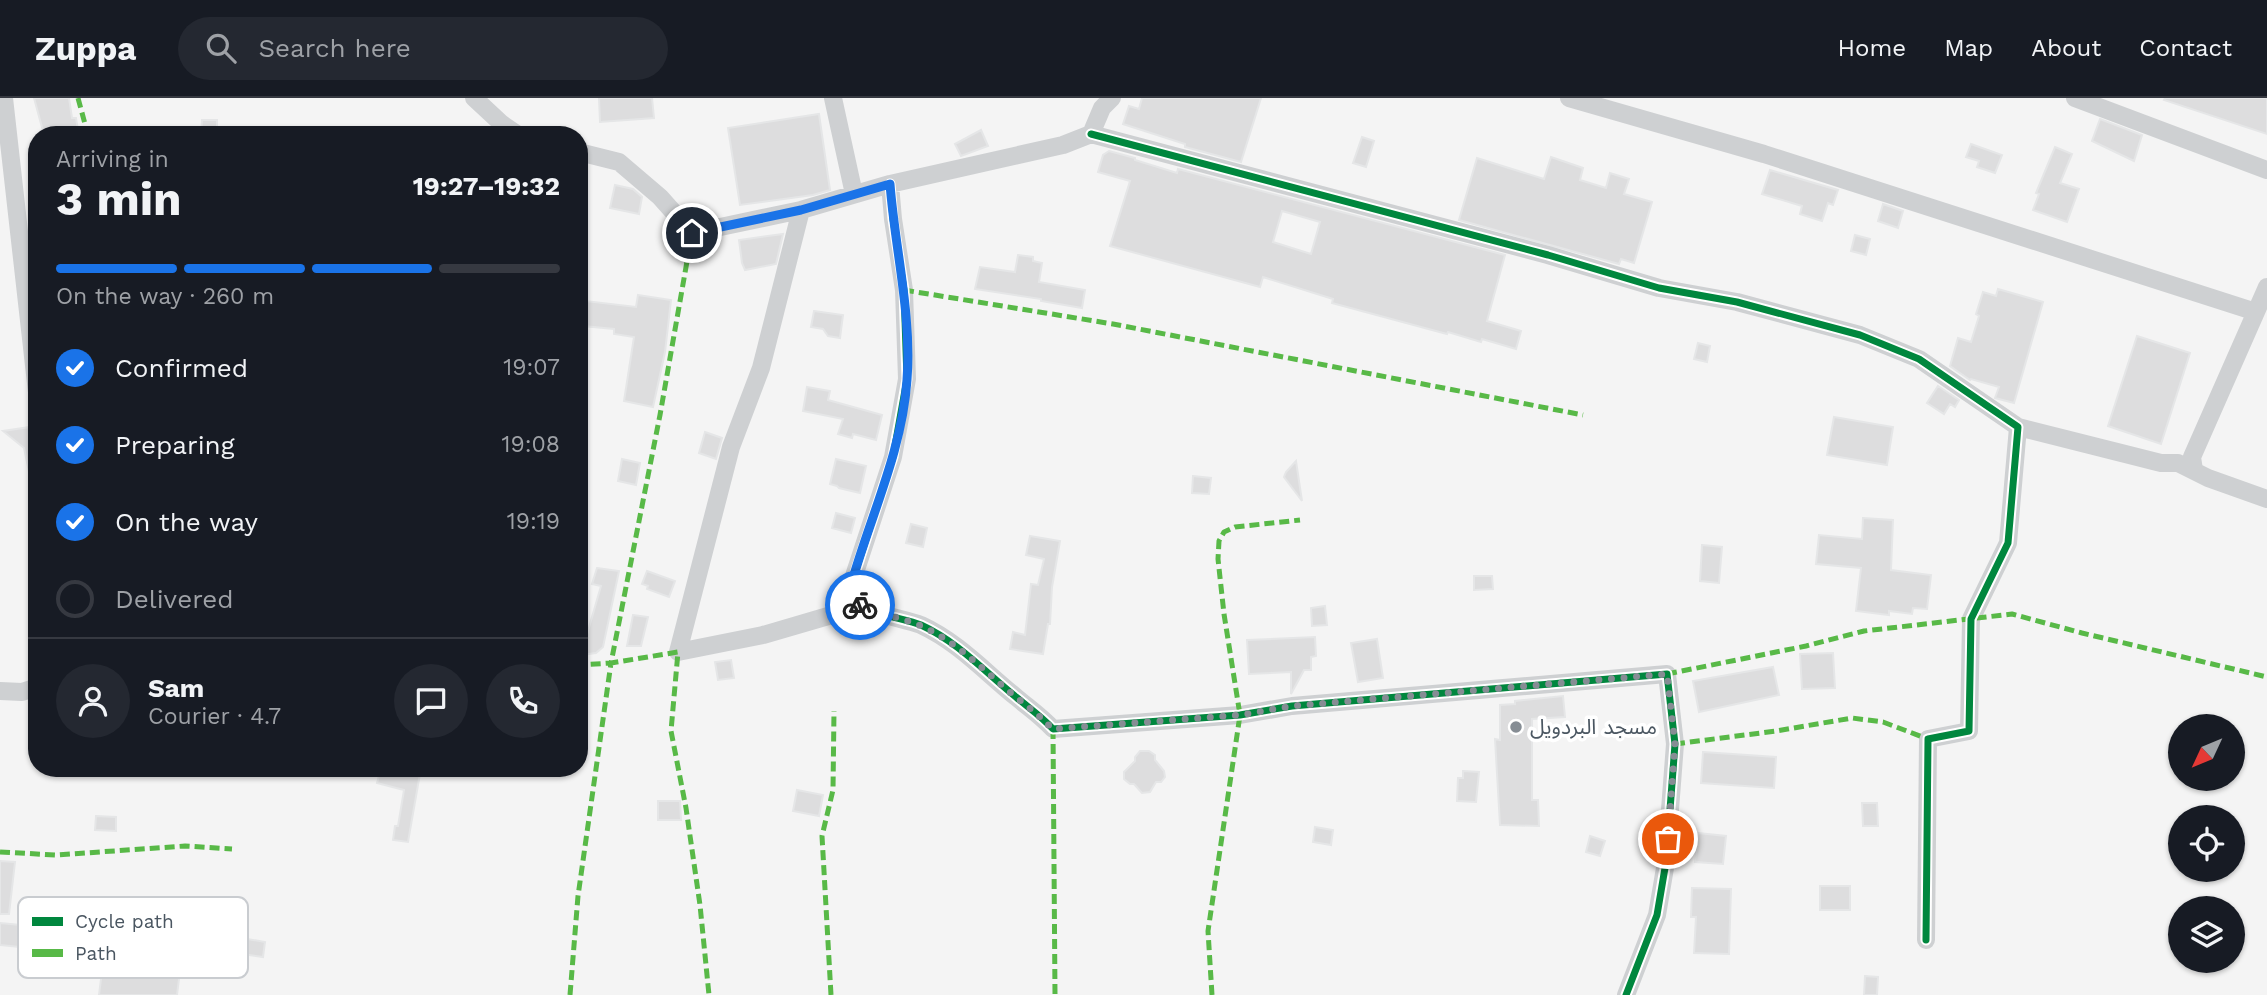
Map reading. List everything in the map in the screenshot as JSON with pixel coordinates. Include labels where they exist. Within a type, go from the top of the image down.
[{"type":"street","points":[[4,98],[28,312]]},
{"type":"street","points":[[474,98],[505,126]]},
{"type":"street","points":[[833,98],[853,194]]},
{"type":"street","points":[[1091,134],[1102,108],[1112,98]]},
{"type":"street","points":[[1569,98],[1764,154],[2256,312]]},
{"type":"street","points":[[2075,98],[2267,170]]},
{"type":"street","points":[[588,154],[619,162],[660,197],[692,233],[801,210],[890,184],[1063,145],[1091,134],[1548,255],[1659,288],[1738,302],[1860,335],[1919,359],[2018,427],[2161,463],[2178,463],[2208,478],[2267,499]]},
{"type":"street","points":[[890,184],[904,290],[907,379],[893,457],[851,585],[855,600],[862,607],[920,625],[945,638],[984,667],[1040,715],[1052,729],[1240,715],[1292,706],[1667,674],[1675,744],[1666,862],[1657,915],[1626,995]]},
{"type":"street","points":[[801,210],[761,368],[731,447],[678,652],[763,635],[835,614],[855,600]]},
{"type":"street","points":[[2194,470],[2192,457],[2267,287]]},
{"type":"street","points":[[1926,940],[1928,738],[1969,731],[1971,619],[2008,543],[2018,427]]},
{"type":"street","points":[[0,691],[28,690]]},
{"type":"building","points":[[34,98],[69,98],[72,118],[76,118],[77,126],[42,126]]},
{"type":"building","points":[[599,98],[652,98],[654,118],[600,122]]},
{"type":"building","points":[[1142,98],[1261,98],[1241,162],[1185,147],[1185,144],[1123,124],[1129,106],[1139,109]]},
{"type":"building","points":[[2267,98],[2267,134],[2164,100]]},
{"type":"building","points":[[819,114],[830,190],[813,195],[740,205],[728,128]]},
{"type":"building","points":[[2100,119],[2142,135],[2134,161],[2092,141]]},
{"type":"building","points":[[202,120],[217,120],[217,126],[202,126]]},
{"type":"building","points":[[981,130],[988,146],[961,156],[955,144]]},
{"type":"building","points":[[1362,137],[1374,141],[1366,167],[1353,163]]},
{"type":"building","points":[[1971,144],[2002,155],[1995,173],[1977,167],[1979,161],[1966,157]]},
{"type":"building","points":[[2055,147],[2072,154],[2060,183],[2079,189],[2067,222],[2033,210],[2039,194],[2036,193]]},
{"type":"building","points":[[1109,151],[1177,173],[1178,169],[1505,255],[1487,321],[1521,331],[1516,349],[1482,339],[1481,342],[1448,332],[1447,334],[1332,303],[1333,299],[1263,277],[1260,287],[1110,246],[1130,181],[1098,172],[1103,155]],"holes":[[[1282,211],[1320,222],[1311,254],[1273,242]]]},
{"type":"building","points":[[1551,157],[1583,168],[1580,180],[1606,188],[1610,173],[1629,179],[1624,194],[1652,202],[1634,263],[1621,259],[1619,264],[1459,220],[1477,158],[1544,179]]},
{"type":"building","points":[[1770,170],[1838,190],[1833,205],[1828,203],[1822,221],[1800,214],[1802,206],[1762,194]]},
{"type":"building","points":[[615,185],[633,189],[642,197],[639,214],[610,208]]},
{"type":"building","points":[[1883,204],[1903,211],[1898,228],[1878,221]]},
{"type":"building","points":[[783,234],[776,264],[745,270],[739,240]]},
{"type":"building","points":[[1855,235],[1870,239],[1866,255],[1851,251]]},
{"type":"building","points":[[1018,255],[1033,257],[1033,261],[1042,263],[1039,282],[1085,290],[1082,308],[975,289],[980,267],[1015,272]]},
{"type":"building","points":[[1998,289],[2043,302],[2014,403],[1995,398],[1999,387],[1970,380],[1950,366],[1958,338],[1971,342],[1983,292],[1996,296]]},
{"type":"building","points":[[638,295],[671,300],[665,352],[653,407],[624,401],[634,337],[614,334],[614,329],[588,326],[588,301],[636,307]]},
{"type":"building","points":[[814,311],[843,315],[840,338],[828,336],[823,329],[811,327]]},
{"type":"building","points":[[2137,336],[2190,353],[2161,444],[2108,426]]},
{"type":"building","points":[[1698,343],[1710,346],[1707,362],[1694,359]]},
{"type":"building","points":[[1938,386],[1959,400],[1955,407],[1950,404],[1944,414],[1927,403]]},
{"type":"building","points":[[807,387],[830,391],[828,400],[882,415],[876,440],[853,434],[852,438],[838,434],[843,419],[803,411]]},
{"type":"building","points":[[1834,417],[1893,427],[1887,465],[1827,455]]},
{"type":"building","points":[[28,427],[28,467],[24,448],[3,431]]},
{"type":"building","points":[[705,432],[722,438],[716,459],[699,453]]},
{"type":"building","points":[[622,459],[640,463],[636,485],[618,481]]},
{"type":"building","points":[[836,459],[866,466],[860,493],[830,484]]},
{"type":"building","points":[[1296,461],[1302,501],[1284,477]]},
{"type":"building","points":[[1193,476],[1211,478],[1209,494],[1192,493]]},
{"type":"building","points":[[836,513],[855,518],[851,533],[832,528]]},
{"type":"building","points":[[1863,518],[1893,520],[1891,570],[1931,575],[1927,609],[1913,608],[1912,614],[1889,611],[1889,615],[1856,611],[1861,568],[1816,564],[1819,535],[1862,539]]},
{"type":"building","points":[[911,524],[927,528],[923,547],[906,543]]},
{"type":"building","points":[[1030,536],[1060,541],[1052,587],[1050,624],[1043,654],[1010,649],[1013,632],[1025,635],[1031,584],[1038,585],[1044,559],[1026,555]]},
{"type":"building","points":[[1702,545],[1722,547],[1719,583],[1700,581]]},
{"type":"building","points":[[597,568],[619,571],[603,647],[596,653],[588,654],[588,631],[601,586],[592,584]]},
{"type":"building","points":[[647,571],[675,581],[669,597],[647,589],[648,586],[642,584]]},
{"type":"building","points":[[1474,576],[1492,576],[1493,589],[1474,590]]},
{"type":"building","points":[[1325,606],[1327,625],[1312,626],[1311,608]]},
{"type":"building","points":[[633,615],[648,617],[641,646],[627,646]]},
{"type":"building","points":[[1315,637],[1316,656],[1311,657],[1311,670],[1304,670],[1291,694],[1291,672],[1249,674],[1247,640]]},
{"type":"building","points":[[1377,639],[1383,678],[1358,682],[1351,643]]},
{"type":"building","points":[[1833,653],[1835,688],[1802,689],[1800,654]]},
{"type":"building","points":[[731,660],[734,678],[718,680],[715,662]]},
{"type":"building","points":[[1773,667],[1779,695],[1699,712],[1693,681]]},
{"type":"building","points":[[1563,696],[1565,717],[1532,719],[1532,800],[1538,800],[1539,826],[1500,825],[1495,739],[1500,740],[1500,705]]},
{"type":"building","points":[[1140,751],[1149,751],[1155,755],[1155,760],[1164,771],[1165,777],[1161,782],[1156,782],[1150,792],[1142,793],[1134,784],[1124,779],[1124,772]]},
{"type":"building","points":[[1703,752],[1776,757],[1774,788],[1701,783]]},
{"type":"building","points":[[1463,771],[1479,772],[1476,802],[1457,801],[1458,778],[1463,778]]},
{"type":"building","points":[[379,777],[419,777],[408,842],[393,840],[404,790],[377,783]]},
{"type":"building","points":[[797,790],[823,795],[819,816],[793,811]]},
{"type":"building","points":[[658,801],[680,801],[681,820],[658,820]]},
{"type":"building","points":[[1862,803],[1877,803],[1878,826],[1863,826]]},
{"type":"building","points":[[96,816],[116,817],[116,831],[95,830]]},
{"type":"building","points":[[1315,827],[1333,830],[1331,845],[1313,842]]},
{"type":"building","points":[[1698,833],[1726,836],[1723,864],[1695,862]]},
{"type":"building","points":[[1590,836],[1605,841],[1600,856],[1586,852]]},
{"type":"building","points":[[0,861],[15,862],[9,914],[0,914]]},
{"type":"building","points":[[1820,886],[1850,886],[1850,910],[1820,910]]},
{"type":"building","points":[[1692,888],[1731,889],[1729,954],[1694,953],[1696,917],[1691,917]]},
{"type":"building","points":[[0,923],[18,925],[18,947],[0,945]]},
{"type":"building","points":[[248,939],[265,942],[263,957],[248,955]]},
{"type":"building","points":[[1865,976],[1878,977],[1877,995],[1864,995]]},
{"type":"building","points":[[101,978],[179,978],[177,995],[99,995]]},
{"type":"marked path","points":[[78,98],[86,126]]},
{"type":"marked path","points":[[692,233],[660,415],[611,663],[678,652],[671,731],[686,808],[700,905],[709,995]]},
{"type":"marked path","points":[[904,290],[1113,324],[1583,415]]},
{"type":"marked path","points":[[1212,995],[1208,931],[1240,715],[1224,614],[1218,559],[1219,541],[1224,532],[1235,527],[1300,520]]},
{"type":"marked path","points":[[1667,674],[1806,646],[1864,631],[2012,614],[2267,677]]},
{"type":"marked path","points":[[570,995],[578,896],[611,663],[588,664]]},
{"type":"marked path","points":[[831,995],[822,836],[833,790],[834,711]]},
{"type":"marked path","points":[[1675,744],[1852,718],[1883,722],[1928,739]]},
{"type":"marked path","points":[[1053,729],[1055,995]]},
{"type":"marked path","points":[[0,852],[56,855],[185,846],[232,849]]},
{"type":"cycle path","points":[[1091,134],[1548,255],[1659,288],[1737,302],[1860,335],[1919,359],[2018,427],[2008,543],[1971,619],[1969,731],[1928,739],[1926,940]]},
{"type":"cycle path","points":[[890,184],[904,290],[907,379],[893,457],[851,585],[856,601],[876,612],[921,625],[947,640],[1053,729],[1240,715],[1292,706],[1667,674],[1675,744],[1666,862],[1657,915],[1626,995]]},
{"type":"way so far","points":[[860,605],[920,625],[945,638],[984,667],[1040,715],[1052,729],[1240,715],[1292,706],[1667,674],[1675,744],[1668,839]]},
{"type":"place","name":"مسجد البردويل","points":[[1516,727]]},
{"type":"route","points":[[692,233],[801,210],[890,184],[904,290],[907,379],[893,457],[851,585],[853,598],[860,605]]}]
